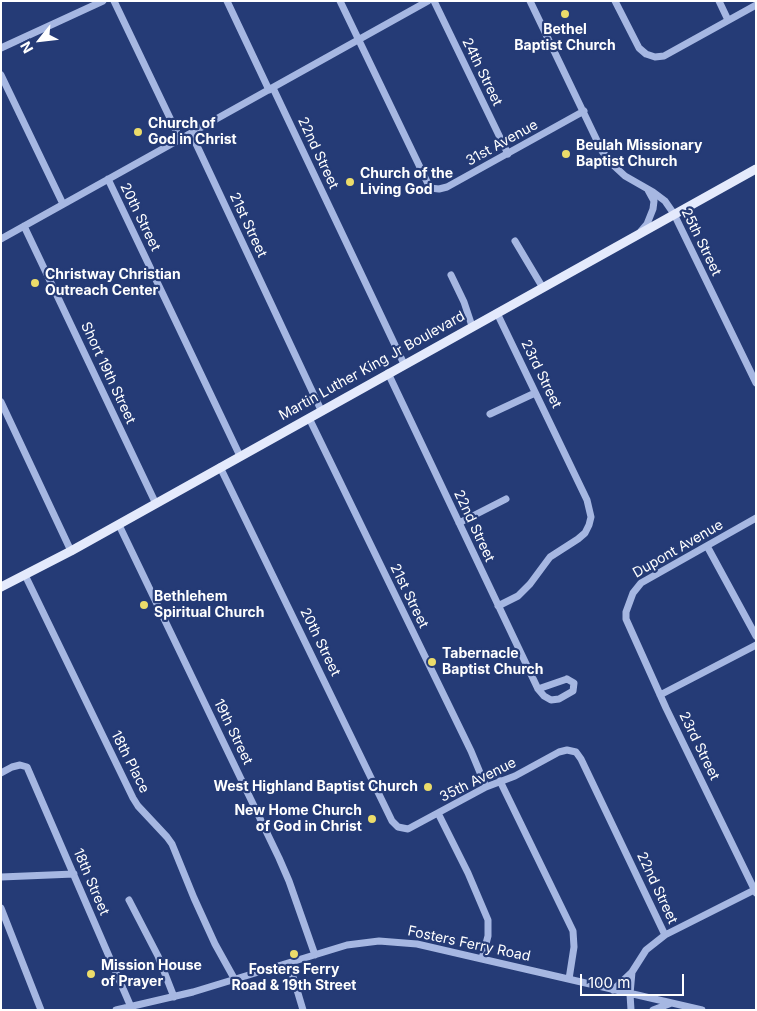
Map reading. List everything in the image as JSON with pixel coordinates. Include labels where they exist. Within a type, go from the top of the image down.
[{"type":"main road","name":"Martin Luther King Jr Boulevard","points":[[1,587],[119,525],[321,410],[756,169]]},
{"type":"street","points":[[1,48],[103,1]]},
{"type":"street","points":[[114,1],[180,139]]},
{"type":"street","name":"22nd Street","points":[[227,1],[404,364]]},
{"type":"street","points":[[340,1],[359,39]]},
{"type":"street","points":[[1,239],[428,1]]},
{"type":"street","name":"24th Street","points":[[434,1],[508,154]]},
{"type":"street","name":"25th Street","points":[[530,1],[584,111],[598,144],[612,164],[625,176],[665,201],[674,214],[756,383]]},
{"type":"street","points":[[616,1],[639,48],[646,54],[655,56],[664,56],[756,5]]},
{"type":"street","points":[[719,1],[728,20]]},
{"type":"street","name":"31st Avenue","points":[[359,39],[430,188],[439,189],[447,187],[584,111]]},
{"type":"street","points":[[1,75],[63,204]]},
{"type":"street","name":"21st Street","points":[[191,133],[321,410]]},
{"type":"street","name":"20th Street","points":[[108,179],[240,456]]},
{"type":"street","points":[[639,234],[647,224],[653,209],[654,201],[646,188]]},
{"type":"street","name":"Short 19th Street","points":[[24,226],[156,504]]},
{"type":"street","points":[[515,241],[543,288]]},
{"type":"street","points":[[450,275],[464,302],[472,326]]},
{"type":"street","name":"23rd Street","points":[[497,313],[587,500],[590,517],[587,528],[578,539],[550,557],[524,590],[498,606]]},
{"type":"street","name":"22nd Street","points":[[388,373],[538,689]]},
{"type":"street","points":[[490,414],[535,393]]},
{"type":"street","points":[[1,402],[71,551]]},
{"type":"street","name":"21st Street","points":[[309,418],[471,751],[486,787]]},
{"type":"street","name":"20th Street","points":[[220,467],[388,813],[398,827]]},
{"type":"street","points":[[459,523],[506,499]]},
{"type":"street","name":"Dupont Avenue","points":[[626,612],[632,593],[641,583],[756,518]]},
{"type":"street","name":"19th Street","points":[[119,525],[279,858],[315,955]]},
{"type":"street","points":[[707,546],[756,636]]},
{"type":"street","name":"18th Place","points":[[25,575],[138,806],[172,844],[215,944],[235,980]]},
{"type":"street","name":"23rd Street","points":[[626,612],[628,626],[660,695],[755,890]]},
{"type":"street","points":[[660,695],[756,645]]},
{"type":"street","points":[[567,679],[574,683],[573,691],[559,699],[551,700],[538,689],[567,679]]},
{"type":"street","name":"22nd Street","points":[[567,750],[576,752],[581,759],[665,935]]},
{"type":"street","name":"35th Avenue","points":[[398,827],[408,828],[486,787],[515,776],[559,752],[567,750]]},
{"type":"street","name":"18th Street","points":[[1,773],[12,766],[20,765],[27,768],[74,874],[137,1007]]},
{"type":"street","points":[[500,781],[573,931],[575,939],[569,979]]},
{"type":"street","points":[[438,813],[472,881],[488,920],[488,936],[482,959]]},
{"type":"street","points":[[1,877],[74,874]]},
{"type":"street","points":[[614,990],[632,972],[646,950],[665,935],[755,890]]},
{"type":"street","points":[[129,900],[158,956],[174,997]]},
{"type":"street","points":[[1,908],[41,1010]]},
{"type":"street","name":"Fosters Ferry Road","points":[[116,1010],[137,1007],[174,997],[357,943],[392,941],[416,944],[702,1010]]},
{"type":"street","points":[[289,963],[303,1010]]},
{"type":"street","points":[[631,1010],[632,972]]},
{"type":"street","points":[[653,1010],[670,1003]]},
{"type":"place","name":"Bethel Baptist Church","points":[[565,14]]},
{"type":"place","name":"Church of God in Christ","points":[[138,132]]},
{"type":"place","name":"Beulah Missionary Baptist Church","points":[[566,154]]},
{"type":"place","name":"Church of the Living God","points":[[350,182]]},
{"type":"place","name":"Christway Christian Outreach Center","points":[[35,283]]},
{"type":"place","name":"Bethlehem Spiritual Church","points":[[144,605]]},
{"type":"place","name":"Tabernacle Baptist Church","points":[[432,662]]},
{"type":"place","name":"West Highland Baptist Church","points":[[428,787]]},
{"type":"place","name":"New Home Church of God in Christ","points":[[372,819]]},
{"type":"place","name":"Fosters Ferry Road & 19th Street","points":[[294,954]]},
{"type":"place","name":"Mission House of Prayer","points":[[91,974]]}]
